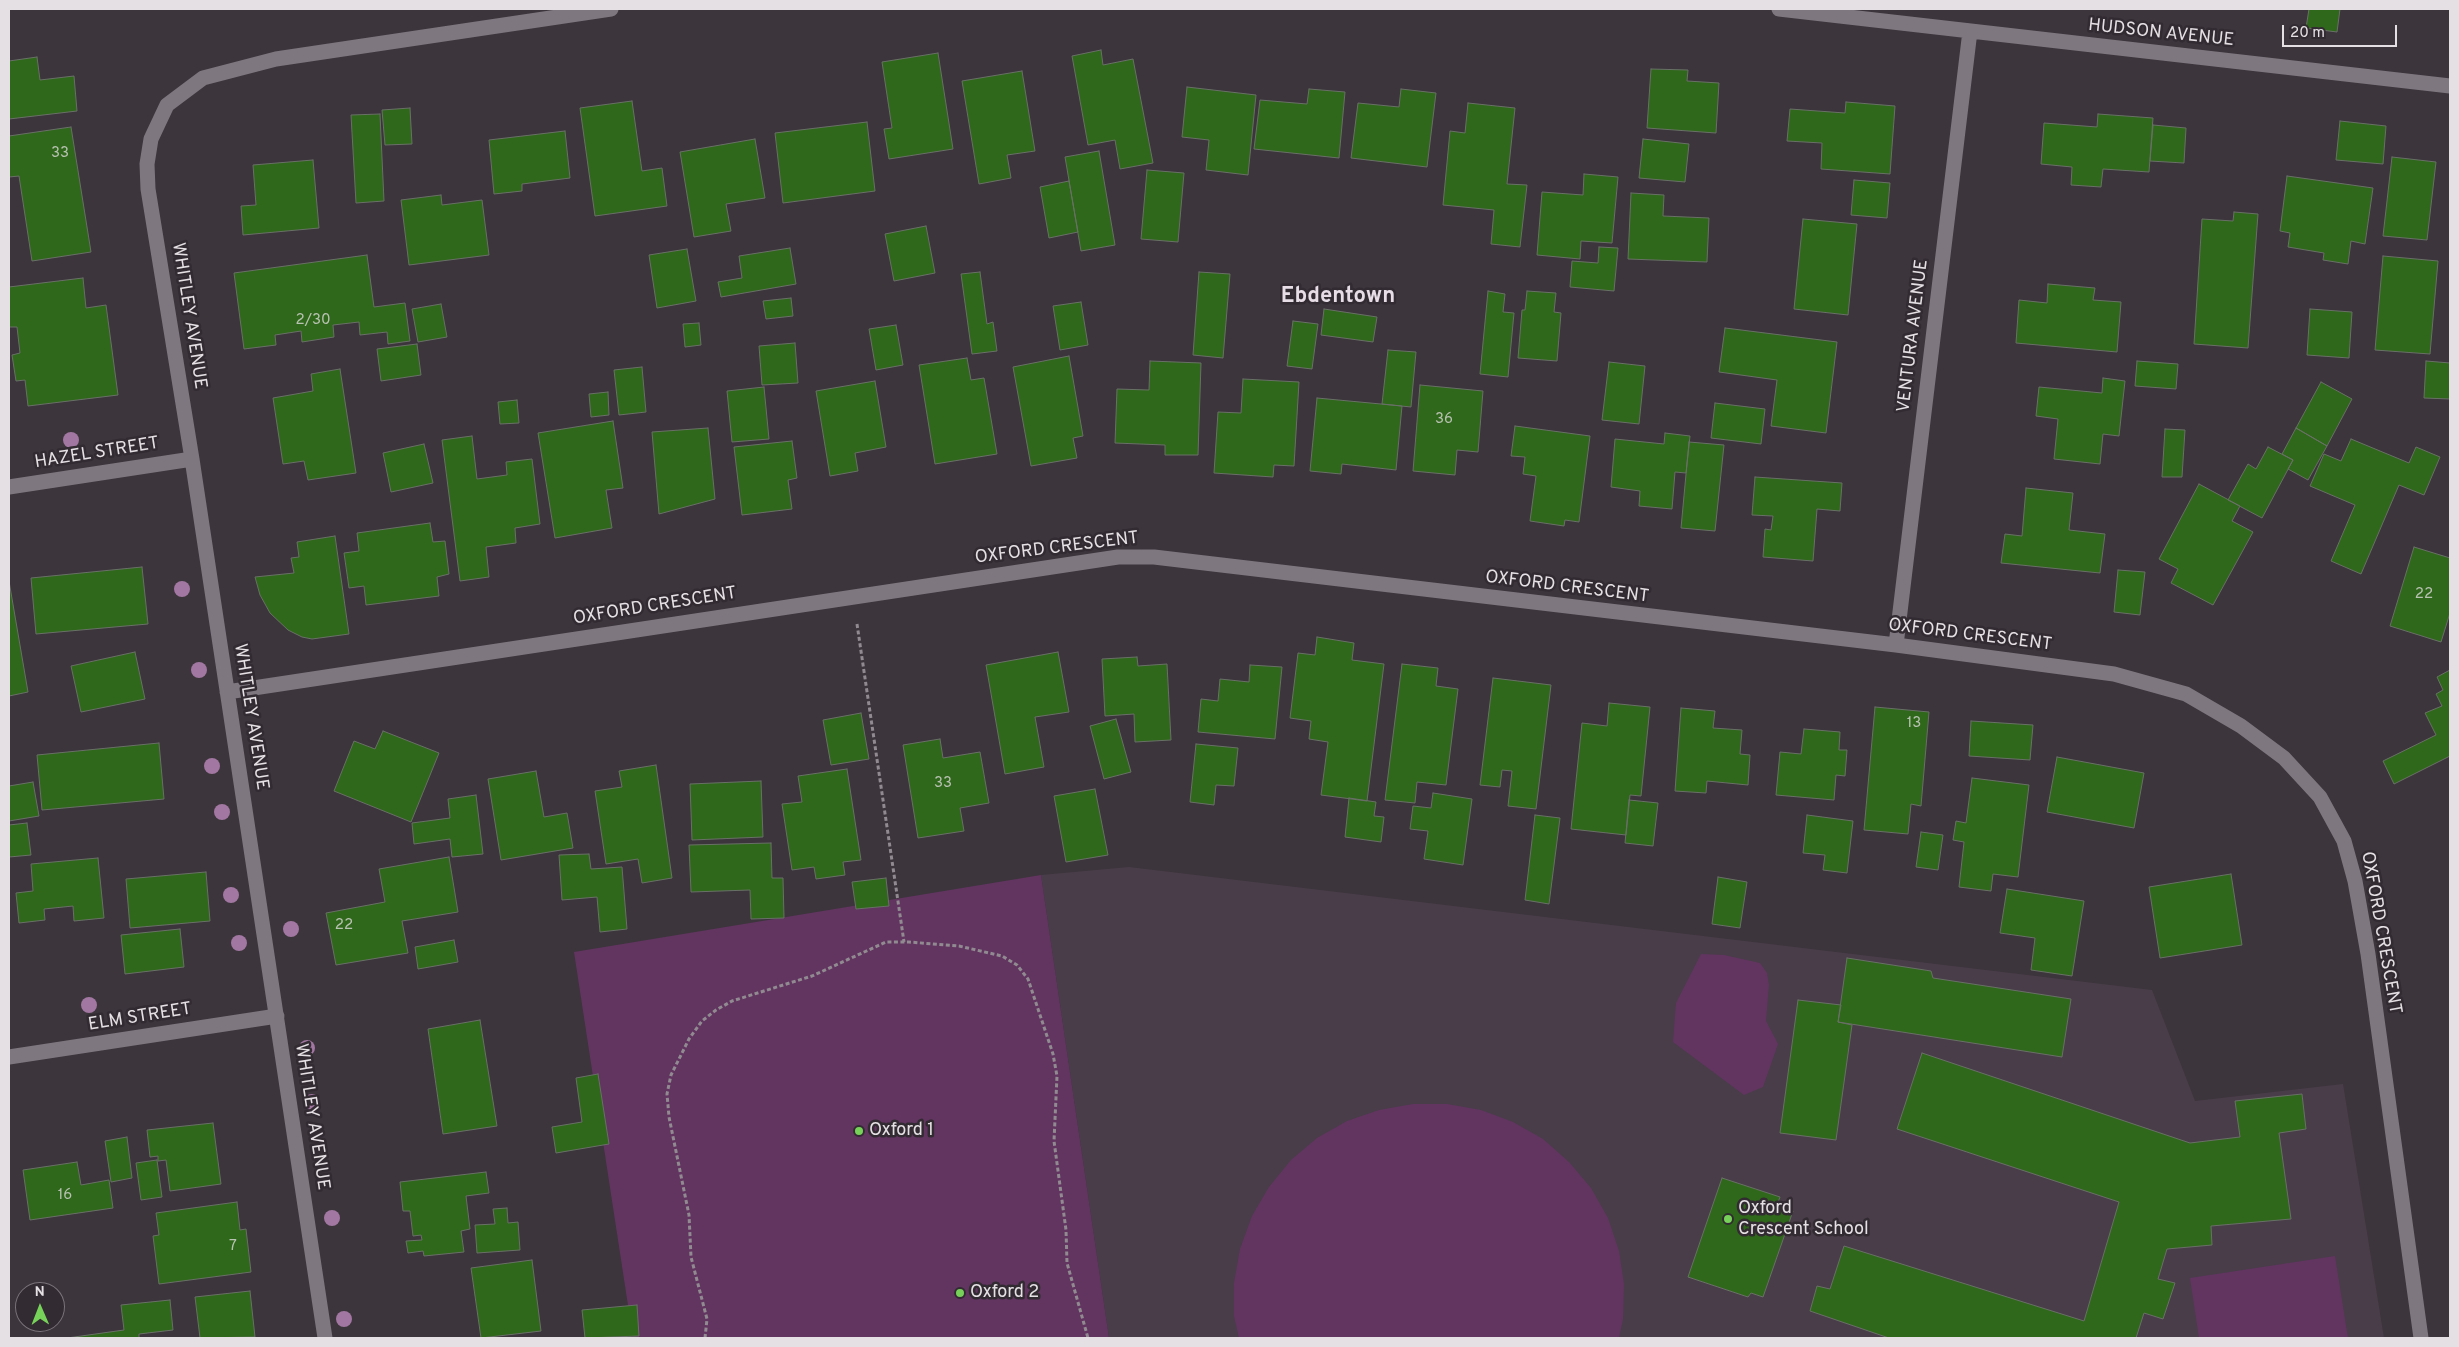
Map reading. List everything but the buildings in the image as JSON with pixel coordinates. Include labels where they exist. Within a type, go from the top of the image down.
[{"type":"street","name":"WHITLEY AVENUE","points":[[325,1338],[192,459],[148,190],[147,164],[151,139],[167,105],[203,78],[276,59],[612,9]]},
{"type":"street","name":"HUDSON AVENUE","points":[[1779,9],[2450,86]]},
{"type":"street","name":"VENTURA AVENUE","points":[[1896,645],[1970,31]]},
{"type":"street","name":"HAZEL STREET","points":[[9,487],[192,459]]},
{"type":"street","name":"OXFORD CRESCENT","points":[[227,692],[1118,557],[1154,557],[1896,645],[2114,674],[2186,694],[2241,726],[2284,758],[2320,797],[2344,841],[2355,881],[2368,954],[2421,1338]]},
{"type":"street","name":"ELM STREET","points":[[9,1057],[276,1016]]},
{"type":"path","points":[[853,596],[904,942]]},
{"type":"path","points":[[705,1338],[707,1319],[691,1257],[689,1215],[670,1126],[667,1094],[671,1075],[689,1039],[702,1021],[716,1010],[732,1001],[812,976],[886,942],[959,946],[1002,956],[1017,965],[1028,979],[1053,1054],[1057,1076],[1054,1141],[1066,1230],[1067,1263],[1088,1338]]},
{"type":"shaded area","name":"Oxford Crescent School","points":[[1129,867],[2152,990],[2195,1101],[2343,1084],[2384,1338],[1109,1338],[1041,875]]},
{"type":"shaded area","points":[[1041,875],[1109,1338],[633,1338],[574,952]]},
{"type":"shaded area","points":[[1701,954],[1724,955],[1760,963],[1767,973],[1769,985],[1766,1021],[1778,1044],[1763,1087],[1744,1095],[1673,1042],[1676,1003]]},
{"type":"shaded area","points":[[1413,1104],[1447,1104],[1481,1110],[1513,1122],[1543,1139],[1569,1162],[1591,1188],[1608,1218],[1619,1251],[1624,1284],[1623,1319],[1619,1338],[1239,1338],[1234,1316],[1234,1283],[1240,1249],[1252,1216],[1269,1187],[1291,1160],[1317,1138],[1347,1121],[1379,1110]]},
{"type":"shaded area","points":[[2335,1256],[2348,1338],[2199,1338],[2190,1278]]},
{"type":"place","name":"Oxford 1","points":[[859,1131]]},
{"type":"place","name":"Oxford Crescent School","points":[[1728,1219]]},
{"type":"place","name":"Oxford 2","points":[[960,1293]]},
{"type":"district","name":"Ebdentown","points":[[1338,298]]}]
